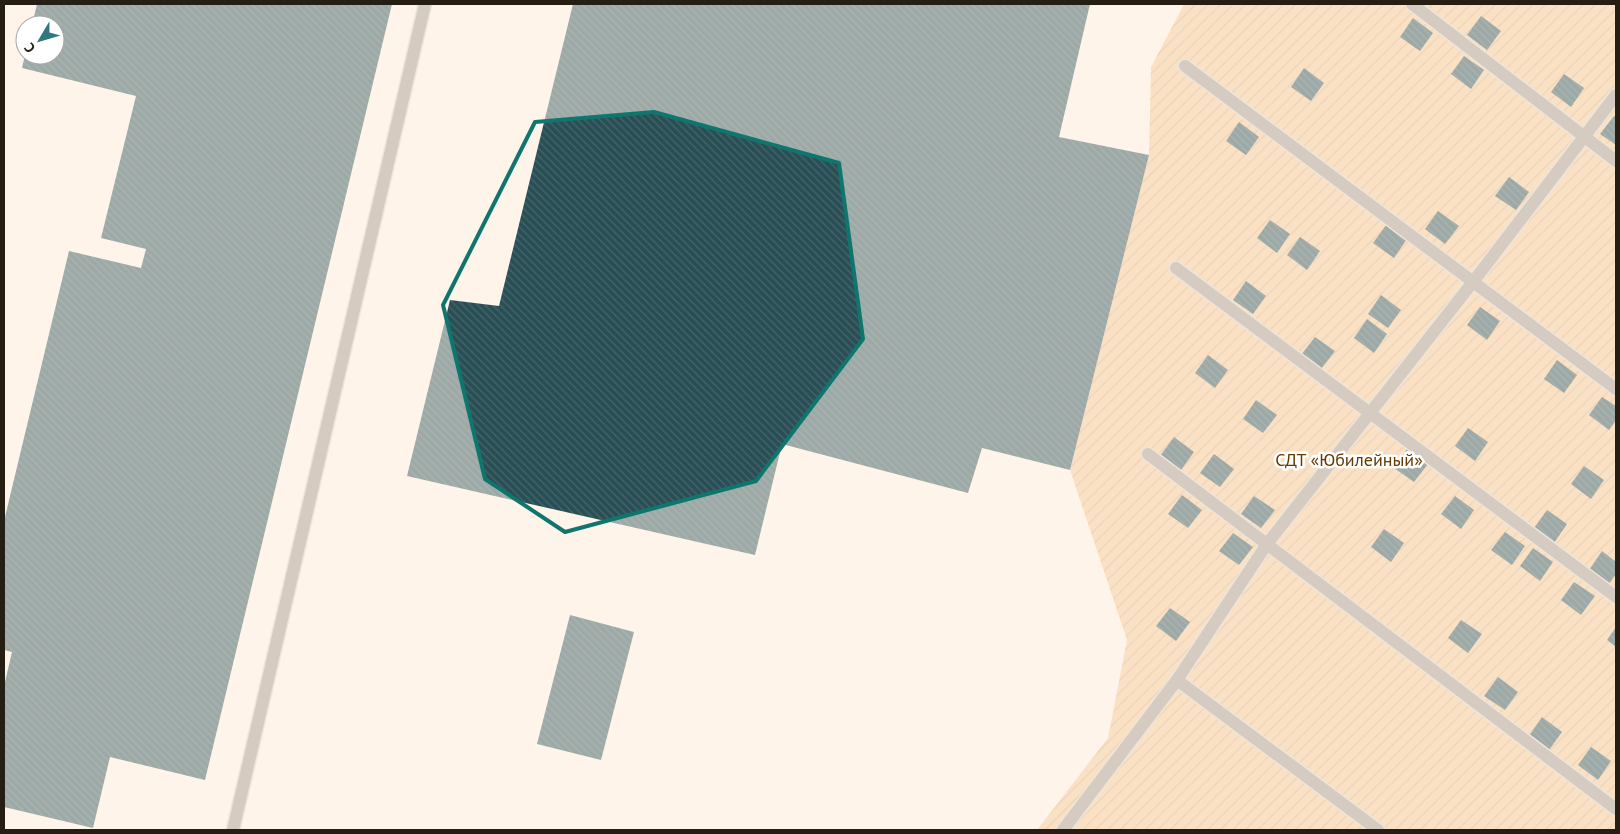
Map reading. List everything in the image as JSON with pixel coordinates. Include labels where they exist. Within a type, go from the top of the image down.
[{"type":"street","points":[[233,830],[425,4]]},
{"type":"street","points":[[1412,4],[1616,161]]},
{"type":"street","points":[[1185,66],[1616,389]]},
{"type":"street","points":[[1068,828],[1177,680],[1267,544],[1473,282],[1616,95]]},
{"type":"street","points":[[1176,268],[1616,597]]},
{"type":"street","points":[[1148,454],[1616,809]]},
{"type":"street","points":[[1177,680],[1378,830]]},
{"type":"highlighted area","points":[[654,112],[839,163],[863,339],[756,481],[565,532],[485,479],[443,305],[535,122]]},
{"type":"green space","name":"СДТ «Юбилейный»","points":[[1184,4],[1616,4],[1616,830],[1037,830],[1108,738],[1127,640],[1070,470],[1149,155],[1151,67]]},
{"type":"building","points":[[37,4],[392,4],[205,780],[110,757],[93,828],[4,807],[4,686],[12,652],[4,650],[4,521],[69,251],[141,268],[146,249],[101,238],[136,96],[22,68],[23,65],[65,65],[65,15],[34,15]]},
{"type":"building","points":[[573,4],[1090,4],[1059,137],[1149,155],[1070,470],[982,448],[968,493],[782,444],[755,555],[407,476],[450,300],[499,306]]},
{"type":"building","points":[[1481,16],[1501,31],[1487,50],[1467,35]]},
{"type":"building","points":[[1413,18],[1433,33],[1420,51],[1400,37]]},
{"type":"building","points":[[1464,56],[1484,70],[1471,89],[1451,74]]},
{"type":"building","points":[[1304,68],[1324,83],[1311,101],[1291,87]]},
{"type":"building","points":[[1564,74],[1584,88],[1571,107],[1551,92]]},
{"type":"building","points":[[1614,116],[1616,117],[1616,145],[1600,134]]},
{"type":"building","points":[[1239,122],[1259,137],[1246,155],[1226,141]]},
{"type":"building","points":[[1509,177],[1529,192],[1516,210],[1495,196]]},
{"type":"building","points":[[1438,211],[1459,226],[1445,244],[1425,229]]},
{"type":"building","points":[[1270,220],[1290,234],[1277,253],[1257,238]]},
{"type":"building","points":[[1387,224],[1407,239],[1394,258],[1373,243]]},
{"type":"building","points":[[1300,237],[1320,251],[1307,270],[1287,255]]},
{"type":"building","points":[[1246,281],[1266,296],[1253,314],[1233,300]]},
{"type":"building","points":[[1381,295],[1401,310],[1388,328],[1368,314]]},
{"type":"building","points":[[1480,307],[1500,321],[1487,340],[1467,325]]},
{"type":"building","points":[[1367,319],[1387,334],[1374,353],[1354,338]]},
{"type":"building","points":[[1315,337],[1335,351],[1321,369],[1301,355]]},
{"type":"building","points":[[1208,355],[1228,370],[1215,388],[1195,373]]},
{"type":"building","points":[[1557,360],[1577,375],[1564,393],[1544,379]]},
{"type":"building","points":[[1602,397],[1616,406],[1616,420],[1609,430],[1589,415]]},
{"type":"building","points":[[1256,400],[1277,415],[1263,433],[1243,419]]},
{"type":"building","points":[[1468,428],[1488,442],[1475,461],[1455,446]]},
{"type":"building","points":[[1174,437],[1194,452],[1181,470],[1160,456]]},
{"type":"building","points":[[1407,449],[1428,464],[1414,482],[1394,468]]},
{"type":"building","points":[[1214,454],[1234,469],[1220,487],[1200,473]]},
{"type":"building","points":[[1584,466],[1604,480],[1591,499],[1571,484]]},
{"type":"building","points":[[1182,495],[1202,510],[1188,528],[1168,514]]},
{"type":"building","points":[[1254,496],[1275,510],[1261,528],[1241,514]]},
{"type":"building","points":[[1455,496],[1474,510],[1461,529],[1441,514]]},
{"type":"building","points":[[1547,510],[1567,524],[1554,543],[1534,528]]},
{"type":"building","points":[[1384,529],[1404,543],[1391,562],[1371,547]]},
{"type":"building","points":[[1505,532],[1525,546],[1512,565],[1491,550]]},
{"type":"building","points":[[1233,533],[1253,547],[1239,565],[1219,551]]},
{"type":"building","points":[[1533,548],[1553,562],[1540,581],[1520,566]]},
{"type":"building","points":[[1602,551],[1616,562],[1616,574],[1609,584],[1589,570]]},
{"type":"building","points":[[1574,582],[1595,596],[1581,615],[1561,600]]},
{"type":"building","points":[[1170,608],[1190,622],[1176,641],[1156,626]]},
{"type":"building","points":[[570,615],[634,632],[601,760],[537,744]]},
{"type":"building","points":[[1461,620],[1482,634],[1468,653],[1448,638]]},
{"type":"building","points":[[1616,627],[1616,647],[1607,640]]},
{"type":"building","points":[[1498,677],[1518,692],[1505,710],[1484,696]]},
{"type":"building","points":[[1542,717],[1562,732],[1549,750],[1529,736]]},
{"type":"building","points":[[1591,747],[1611,761],[1598,780],[1578,765]]}]
